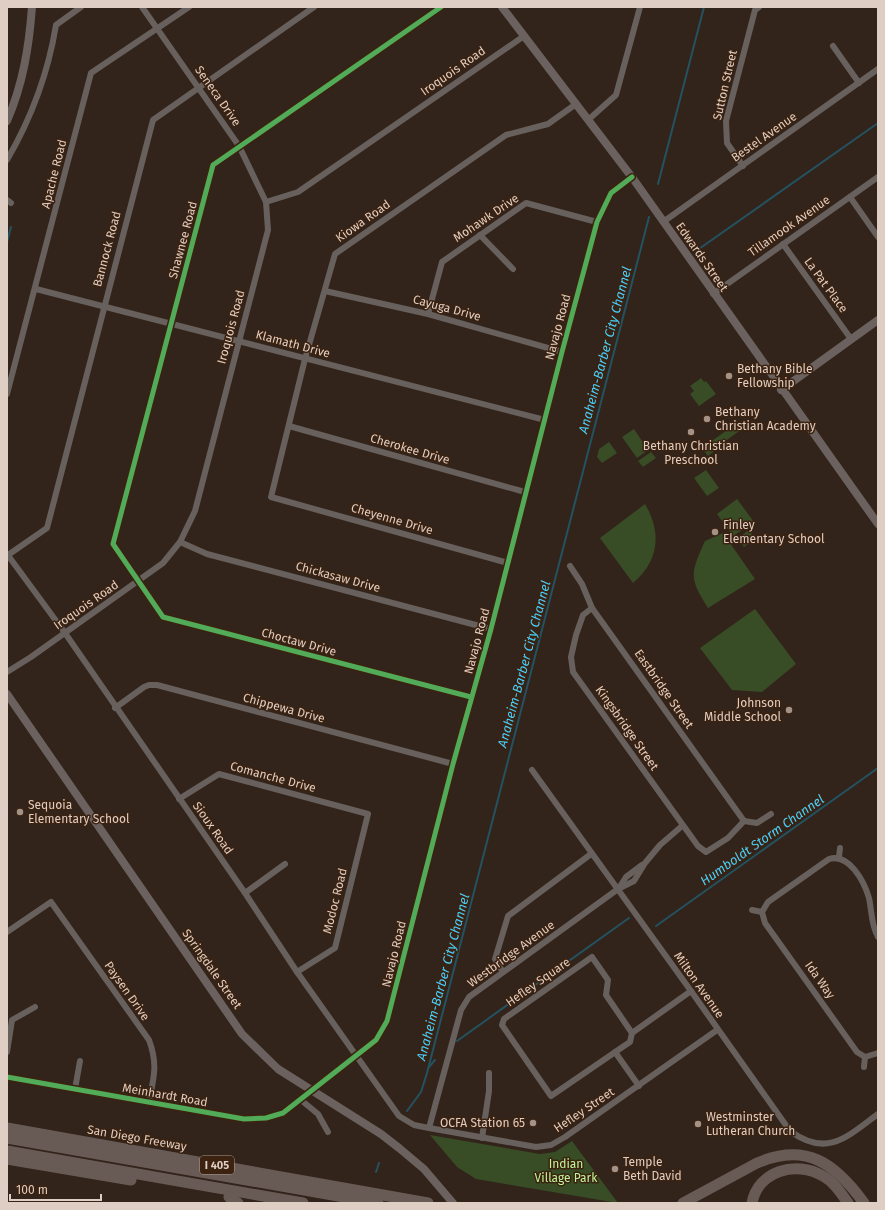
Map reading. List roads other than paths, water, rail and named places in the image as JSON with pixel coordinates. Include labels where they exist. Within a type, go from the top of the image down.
[{"type":"highway","name":"San Diego Freeway","points":[[7,1128],[428,1203]]},
{"type":"highway","points":[[7,1138],[378,1203]]},
{"type":"highway","points":[[7,1151],[303,1203]]},
{"type":"highway","points":[[683,1203],[757,1163],[769,1158],[789,1155],[808,1157],[825,1162],[847,1181],[864,1203]]},
{"type":"highway","name":"I 405","points":[[7,1159],[234,1200],[261,1203]]},
{"type":"highway","points":[[752,1203],[756,1189],[761,1182],[775,1173],[790,1169],[811,1171],[822,1176],[836,1187],[848,1203]]},
{"type":"main road","points":[[7,121],[21,82],[30,41],[32,7]]},
{"type":"main road","name":"Edwards Street","points":[[502,7],[632,177],[781,390],[878,524]]},
{"type":"main road","points":[[781,390],[878,320]]},
{"type":"main road","name":"Springdale Street","points":[[7,694],[242,1034],[270,1063],[381,1134],[424,1170],[453,1203]]},
{"type":"street","points":[[7,160],[34,109],[44,82],[52,54],[56,24],[81,7]]},
{"type":"street","name":"Seneca Drive","points":[[142,7],[239,146],[266,202]]},
{"type":"street","name":"Apache Road","points":[[7,394],[36,289],[91,73],[189,7]]},
{"type":"street","name":"Bannock Road","points":[[7,554],[47,528],[153,120],[314,7]]},
{"type":"street","name":"Shawnee Road","points":[[139,581],[113,544],[213,165],[441,7]]},
{"type":"street","points":[[588,120],[616,95],[640,7]]},
{"type":"street","name":"Sutton Street","points":[[743,166],[727,143],[726,121],[755,10],[758,7]]},
{"type":"street","name":"Iroquois Road","points":[[7,672],[65,633],[163,563],[180,542],[195,511],[268,230],[266,202],[298,192],[524,36]]},
{"type":"street","points":[[833,46],[859,83]]},
{"type":"street","name":"Bestel Avenue","points":[[663,222],[878,69]]},
{"type":"street","name":"Kiowa Road","points":[[271,497],[306,359],[335,254],[506,135],[548,124],[576,104]]},
{"type":"street","name":"Navajo Road","points":[[311,1090],[376,1040],[387,1021],[453,764],[491,629],[525,492],[597,222],[611,193],[632,177]]},
{"type":"street","name":"Tillamook Avenue","points":[[713,294],[878,177]]},
{"type":"street","points":[[850,197],[878,237]]},
{"type":"street","name":"Mohawk Drive","points":[[428,314],[442,262],[526,203],[597,222]]},
{"type":"street","points":[[480,235],[513,269]]},
{"type":"street","name":"La Pat Place","points":[[783,244],[851,339]]},
{"type":"street","name":"Klamath Drive","points":[[36,289],[171,325],[545,420]]},
{"type":"street","name":"Cayuga Drive","points":[[325,291],[428,314],[562,352]]},
{"type":"street","name":"Cherokee Drive","points":[[289,426],[525,492]]},
{"type":"street","name":"Cheyenne Drive","points":[[271,497],[508,563]]},
{"type":"street","name":"Chickasaw Drive","points":[[180,542],[207,554],[491,629]]},
{"type":"street","name":"Sioux Road","points":[[7,554],[65,633],[115,708],[245,892],[297,972],[399,1116]]},
{"type":"street","name":"Eastbridge Street","points":[[570,566],[582,584],[592,608],[744,822]]},
{"type":"street","name":"Choctaw Drive","points":[[139,581],[163,617],[471,697]]},
{"type":"street","name":"Kingsbridge Street","points":[[592,608],[583,615],[576,635],[571,657],[573,672],[682,826],[698,846],[706,852],[728,838],[744,822]]},
{"type":"street","name":"Chippewa Drive","points":[[115,708],[144,687],[156,685],[453,764]]},
{"type":"street","name":"Milton Avenue","points":[[532,770],[591,854],[691,990],[717,1030],[790,1131],[803,1140],[830,1144],[842,1140],[878,1114]]},
{"type":"street","name":"Comanche Drive","points":[[179,799],[218,774],[368,814]]},
{"type":"street","name":"Modoc Road","points":[[297,972],[335,948],[368,814]]},
{"type":"street","points":[[744,822],[757,823],[771,814]]},
{"type":"street","name":"Westbridge Avenue","points":[[429,1128],[461,1010],[469,998],[618,889],[634,881],[645,863],[660,845],[682,826]]},
{"type":"street","points":[[839,857],[840,848]]},
{"type":"street","points":[[503,972],[495,959],[508,916],[591,854]]},
{"type":"street","points":[[752,910],[762,912],[768,902],[829,859],[839,857],[848,862],[865,888],[870,904],[874,928],[878,937]]},
{"type":"street","points":[[245,892],[285,864]]},
{"type":"street","name":"Paysen Drive","points":[[7,932],[51,902],[149,1040],[154,1054],[155,1068],[149,1102]]},
{"type":"street","name":"Ida Way","points":[[762,912],[765,923],[858,1052],[865,1057]]},
{"type":"street","name":"Hefley Square","points":[[632,1033],[606,995],[608,980],[592,957],[504,1019],[502,1024],[551,1096],[630,1042],[632,1033],[691,990]]},
{"type":"street","points":[[7,1052],[12,1020],[35,1007]]},
{"type":"street","name":"Hefley Street","points":[[399,1116],[414,1125],[429,1128],[536,1147],[551,1145],[566,1137],[717,1030]]},
{"type":"street","points":[[615,1052],[639,1086]]},
{"type":"street","points":[[864,1067],[865,1057],[878,1053]]},
{"type":"street","points":[[75,1089],[80,1061]]},
{"type":"street","points":[[482,1138],[489,1092],[489,1073]]},
{"type":"street","name":"Meinhardt Road","points":[[7,1077],[244,1119],[266,1118],[283,1113],[301,1100],[311,1090]]},
{"type":"street","points":[[301,1100],[318,1114],[328,1132]]},
{"type":"waterway","name":"Anaheim-Barber City Channel","points":[[658,184],[704,7]]},
{"type":"waterway","points":[[696,251],[878,123]]},
{"type":"waterway","name":"Anaheim-Barber City Channel","points":[[407,1111],[421,1092],[427,1073],[649,217]]},
{"type":"waterway","points":[[7,242],[11,227]]},
{"type":"waterway","name":"Humboldt Storm Channel","points":[[656,926],[878,768]]},
{"type":"waterway","name":"Humboldt Storm Channel","points":[[457,1041],[629,918]]},
{"type":"waterway","name":"Anaheim-Barber City Channel","points":[[429,1067],[435,1060]]},
{"type":"waterway","points":[[376,1172],[379,1163]]},
{"type":"place","name":"Bethany Bible Fellowship","points":[[729,376]]},
{"type":"place","name":"Bethany Christian Academy","points":[[707,419]]},
{"type":"place","name":"Bethany Christian Preschool","points":[[691,432]]},
{"type":"place","name":"Finley Elementary School","points":[[715,532]]},
{"type":"place","name":"Johnson Middle School","points":[[789,710]]},
{"type":"place","name":"Sequoia Elementary School","points":[[20,812]]},
{"type":"place","name":"OCFA Station 65","points":[[533,1123]]},
{"type":"place","name":"Westminster Lutheran Church","points":[[698,1124]]},
{"type":"place","name":"Temple Beth David","points":[[615,1169]]},
{"type":"park label","name":"Indian Village Park","points":[[566,1171]]}]
